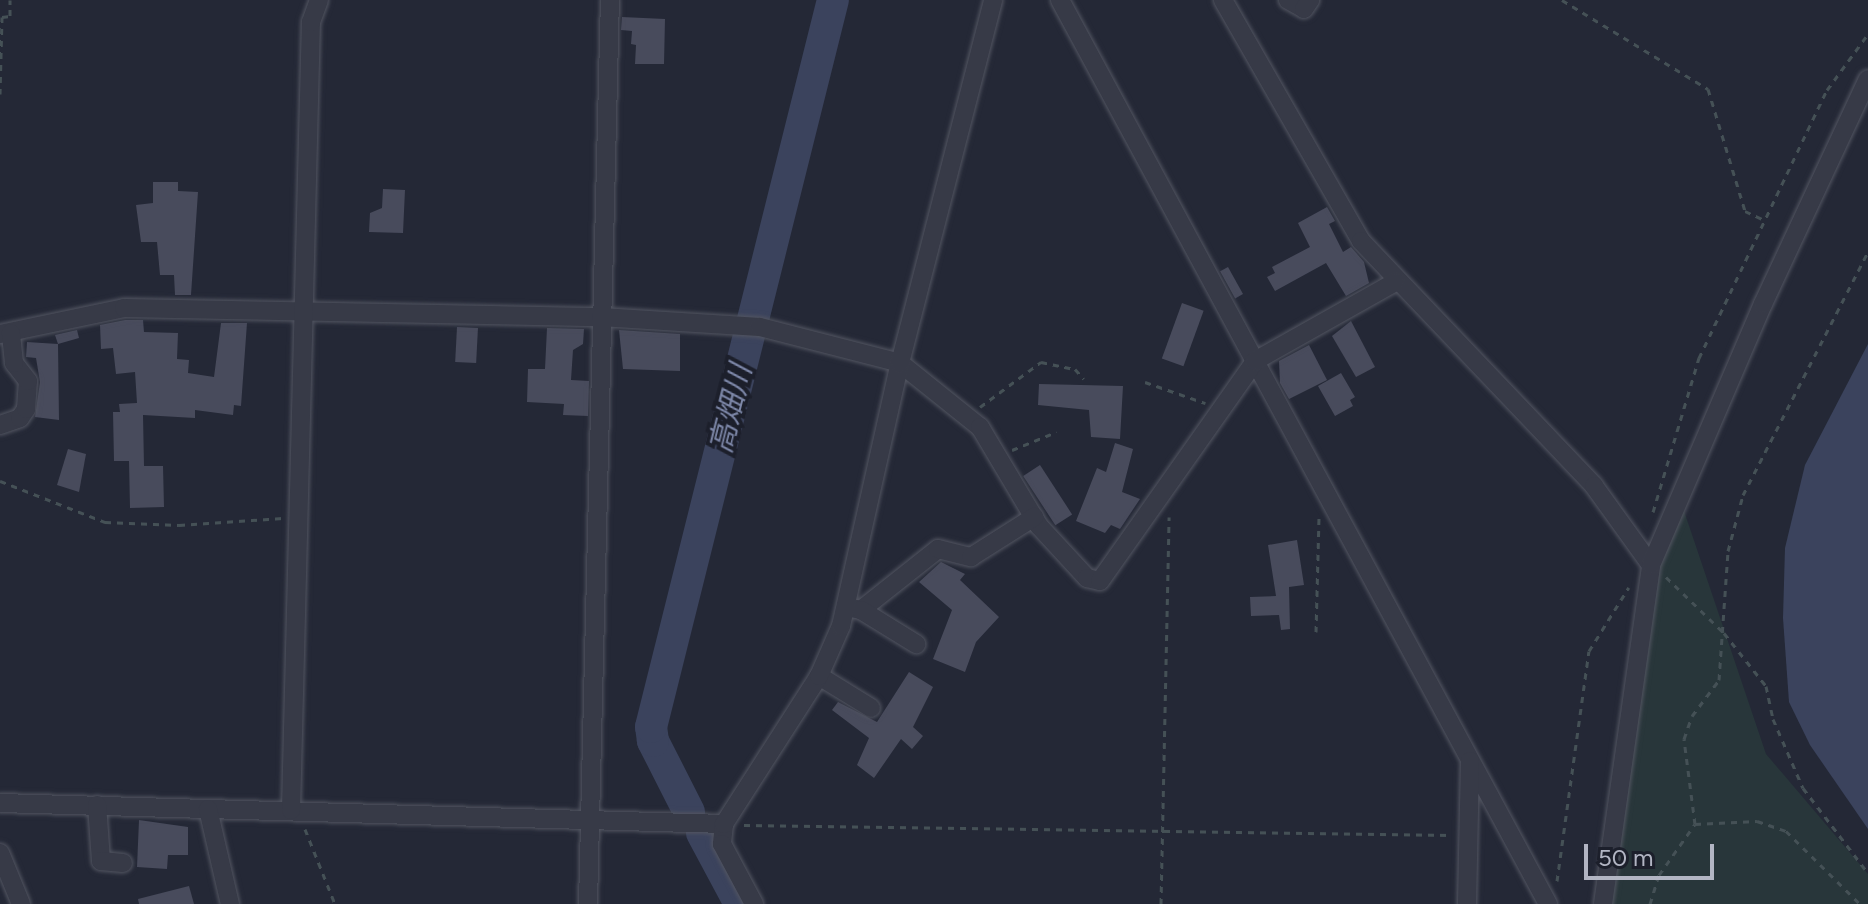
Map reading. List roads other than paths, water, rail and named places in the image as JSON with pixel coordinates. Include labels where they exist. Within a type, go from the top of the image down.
[{"type":"street","points":[[296,810],[299,517],[311,22],[319,0]]},
{"type":"street","points":[[588,904],[610,0]]},
{"type":"street","points":[[754,904],[722,844],[724,824],[819,676],[854,608],[900,363],[993,0]]},
{"type":"street","points":[[1060,0],[1470,758],[1552,898]]},
{"type":"street","points":[[1223,0],[1361,241],[1395,282],[1594,486],[1648,560]]},
{"type":"street","points":[[1288,0],[1304,9],[1310,0]]},
{"type":"street","points":[[1603,904],[1648,560],[1868,79]]},
{"type":"street","points":[[0,425],[20,418],[26,409],[28,381],[14,363],[5,333],[124,308],[306,315],[601,317],[753,326],[900,363],[969,416],[997,455],[1034,517],[1087,578],[1100,581],[1255,361],[1395,282]]},
{"type":"street","points":[[854,608],[938,549],[971,557],[1034,517]]},
{"type":"street","points":[[854,608],[916,644]]},
{"type":"street","points":[[819,676],[871,708]]},
{"type":"street","points":[[1467,904],[1470,758]]},
{"type":"street","points":[[0,803],[724,824]]},
{"type":"street","points":[[97,805],[101,861],[123,863]]},
{"type":"street","points":[[208,809],[230,904]]},
{"type":"street","points":[[0,853],[21,904]]},
{"type":"water","points":[[1868,344],[1868,829],[1810,745],[1789,702],[1783,618],[1785,548],[1805,465]]},
{"type":"waterway","name":"高畑川","points":[[689,812],[653,741],[651,727],[833,0]]},
{"type":"waterway","name":"高畑川","points":[[702,833],[740,904]]}]
